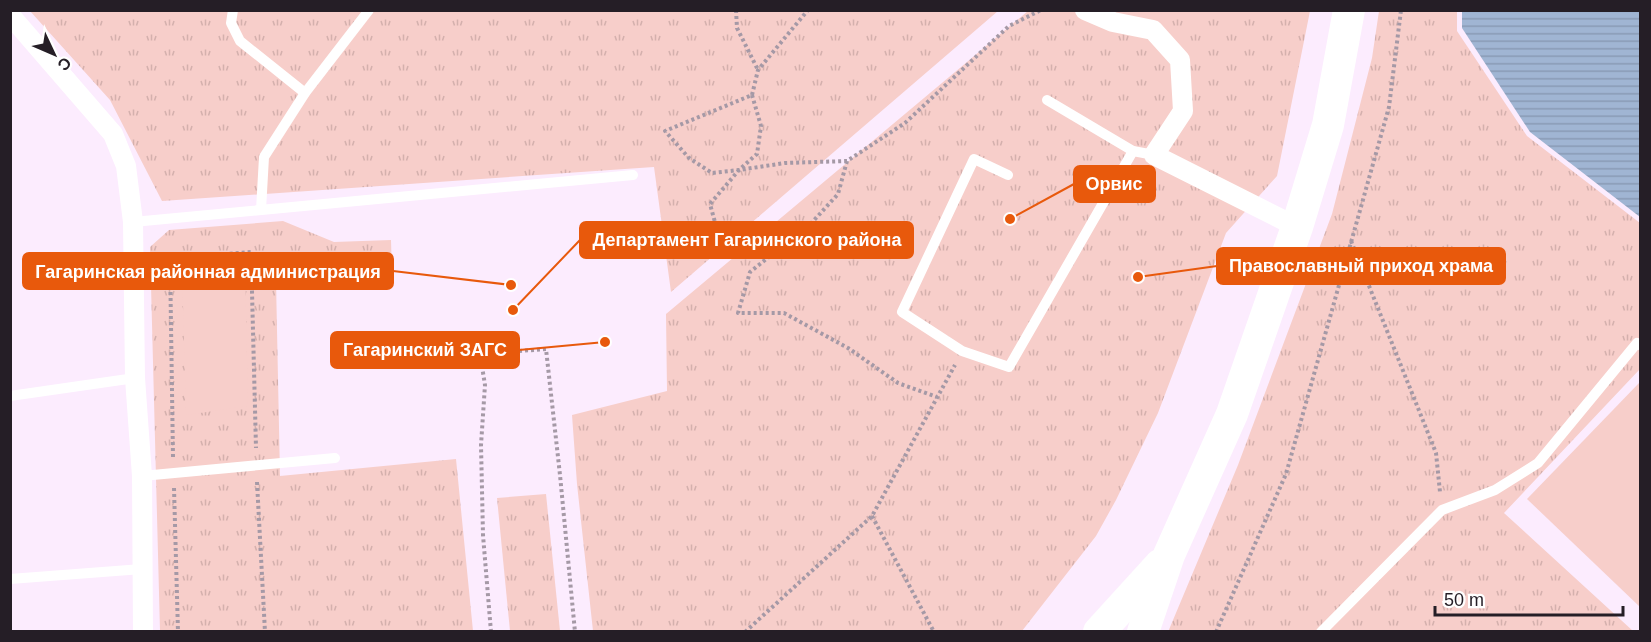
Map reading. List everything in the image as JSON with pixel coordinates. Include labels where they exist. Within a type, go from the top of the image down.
[{"type":"main road","points":[[1143,632],[1169,555],[1232,414],[1297,227],[1328,125],[1349,10]]},
{"type":"main road","points":[[1099,632],[1169,555]]},
{"type":"street","points":[[1085,10],[1113,22],[1154,30],[1180,60],[1183,111],[1154,155],[1297,227]]},
{"type":"street","points":[[10,15],[113,134],[126,166],[133,222],[135,378],[142,476],[143,632]]},
{"type":"lane","points":[[233,10],[231,23],[240,41],[305,93]]},
{"type":"lane","points":[[261,210],[264,157],[305,93],[369,10]]},
{"type":"lane","points":[[1047,100],[1133,151],[1154,155]]},
{"type":"lane","points":[[1008,175],[974,159],[902,312],[962,351],[1009,367],[1133,151]]},
{"type":"lane","points":[[133,222],[633,175]]},
{"type":"lane","points":[[1321,632],[1442,510],[1495,490],[1538,463],[1637,343],[1641,345]]},
{"type":"lane","points":[[10,396],[135,378]]},
{"type":"lane","points":[[142,476],[335,458]]},
{"type":"lane","points":[[10,579],[142,569]]},
{"type":"path","points":[[736,10],[736,28],[758,70]]},
{"type":"path","points":[[771,255],[746,257],[722,248],[710,204],[739,170],[757,154],[762,126],[752,95],[758,70],[808,10]]},
{"type":"path","points":[[752,95],[665,131],[689,158],[712,173],[785,163],[847,161],[905,123],[1009,26],[1041,10]]},
{"type":"path","points":[[1216,632],[1286,474],[1389,107],[1401,10]]},
{"type":"path","points":[[847,161],[838,194],[806,229],[750,272],[738,313],[784,313],[848,348],[898,383],[937,398]]},
{"type":"path","points":[[1351,241],[1436,453],[1442,510]]},
{"type":"path","points":[[178,632],[170,259],[252,252],[256,466],[266,632]]},
{"type":"path","points":[[491,632],[483,525],[481,445],[485,384],[480,354],[546,348],[575,632]]},
{"type":"path","points":[[745,632],[872,516],[962,351]]},
{"type":"path","points":[[872,516],[934,632]]},
{"type":"green space","points":[[30,11],[998,11],[671,292],[654,167],[162,201],[110,100]]},
{"type":"green space","points":[[1028,11],[1310,11],[1277,176],[1226,233],[1158,413],[1096,536],[1022,631],[593,631],[572,415],[667,391],[666,314]]},
{"type":"green space","points":[[1379,11],[1457,11],[1457,31],[1527,136],[1640,223],[1640,369],[1504,513],[1633,631],[1168,632],[1238,465],[1332,214],[1372,58]]},
{"type":"green space","points":[[283,221],[334,242],[391,240],[392,274],[276,281],[280,476],[456,459],[473,631],[160,631],[150,247],[169,230]]},
{"type":"green space","points":[[245,261],[248,406],[186,415],[182,269]]},
{"type":"green space","points":[[1640,382],[1640,607],[1527,499]]},
{"type":"green space","points":[[546,494],[560,631],[510,631],[497,498]]},
{"type":"water","points":[[1462,11],[1640,11],[1640,217],[1530,132],[1462,28]]},
{"type":"place","name":"Орвис","points":[[1010,219]]},
{"type":"place","name":"Православный приход храма","points":[[1138,277]]},
{"type":"place","name":"Гагаринская районная администрация","points":[[511,285]]},
{"type":"place","name":"Департамент Гагаринского района","points":[[513,310]]},
{"type":"place","name":"Гагаринский ЗАГС","points":[[605,342]]}]
